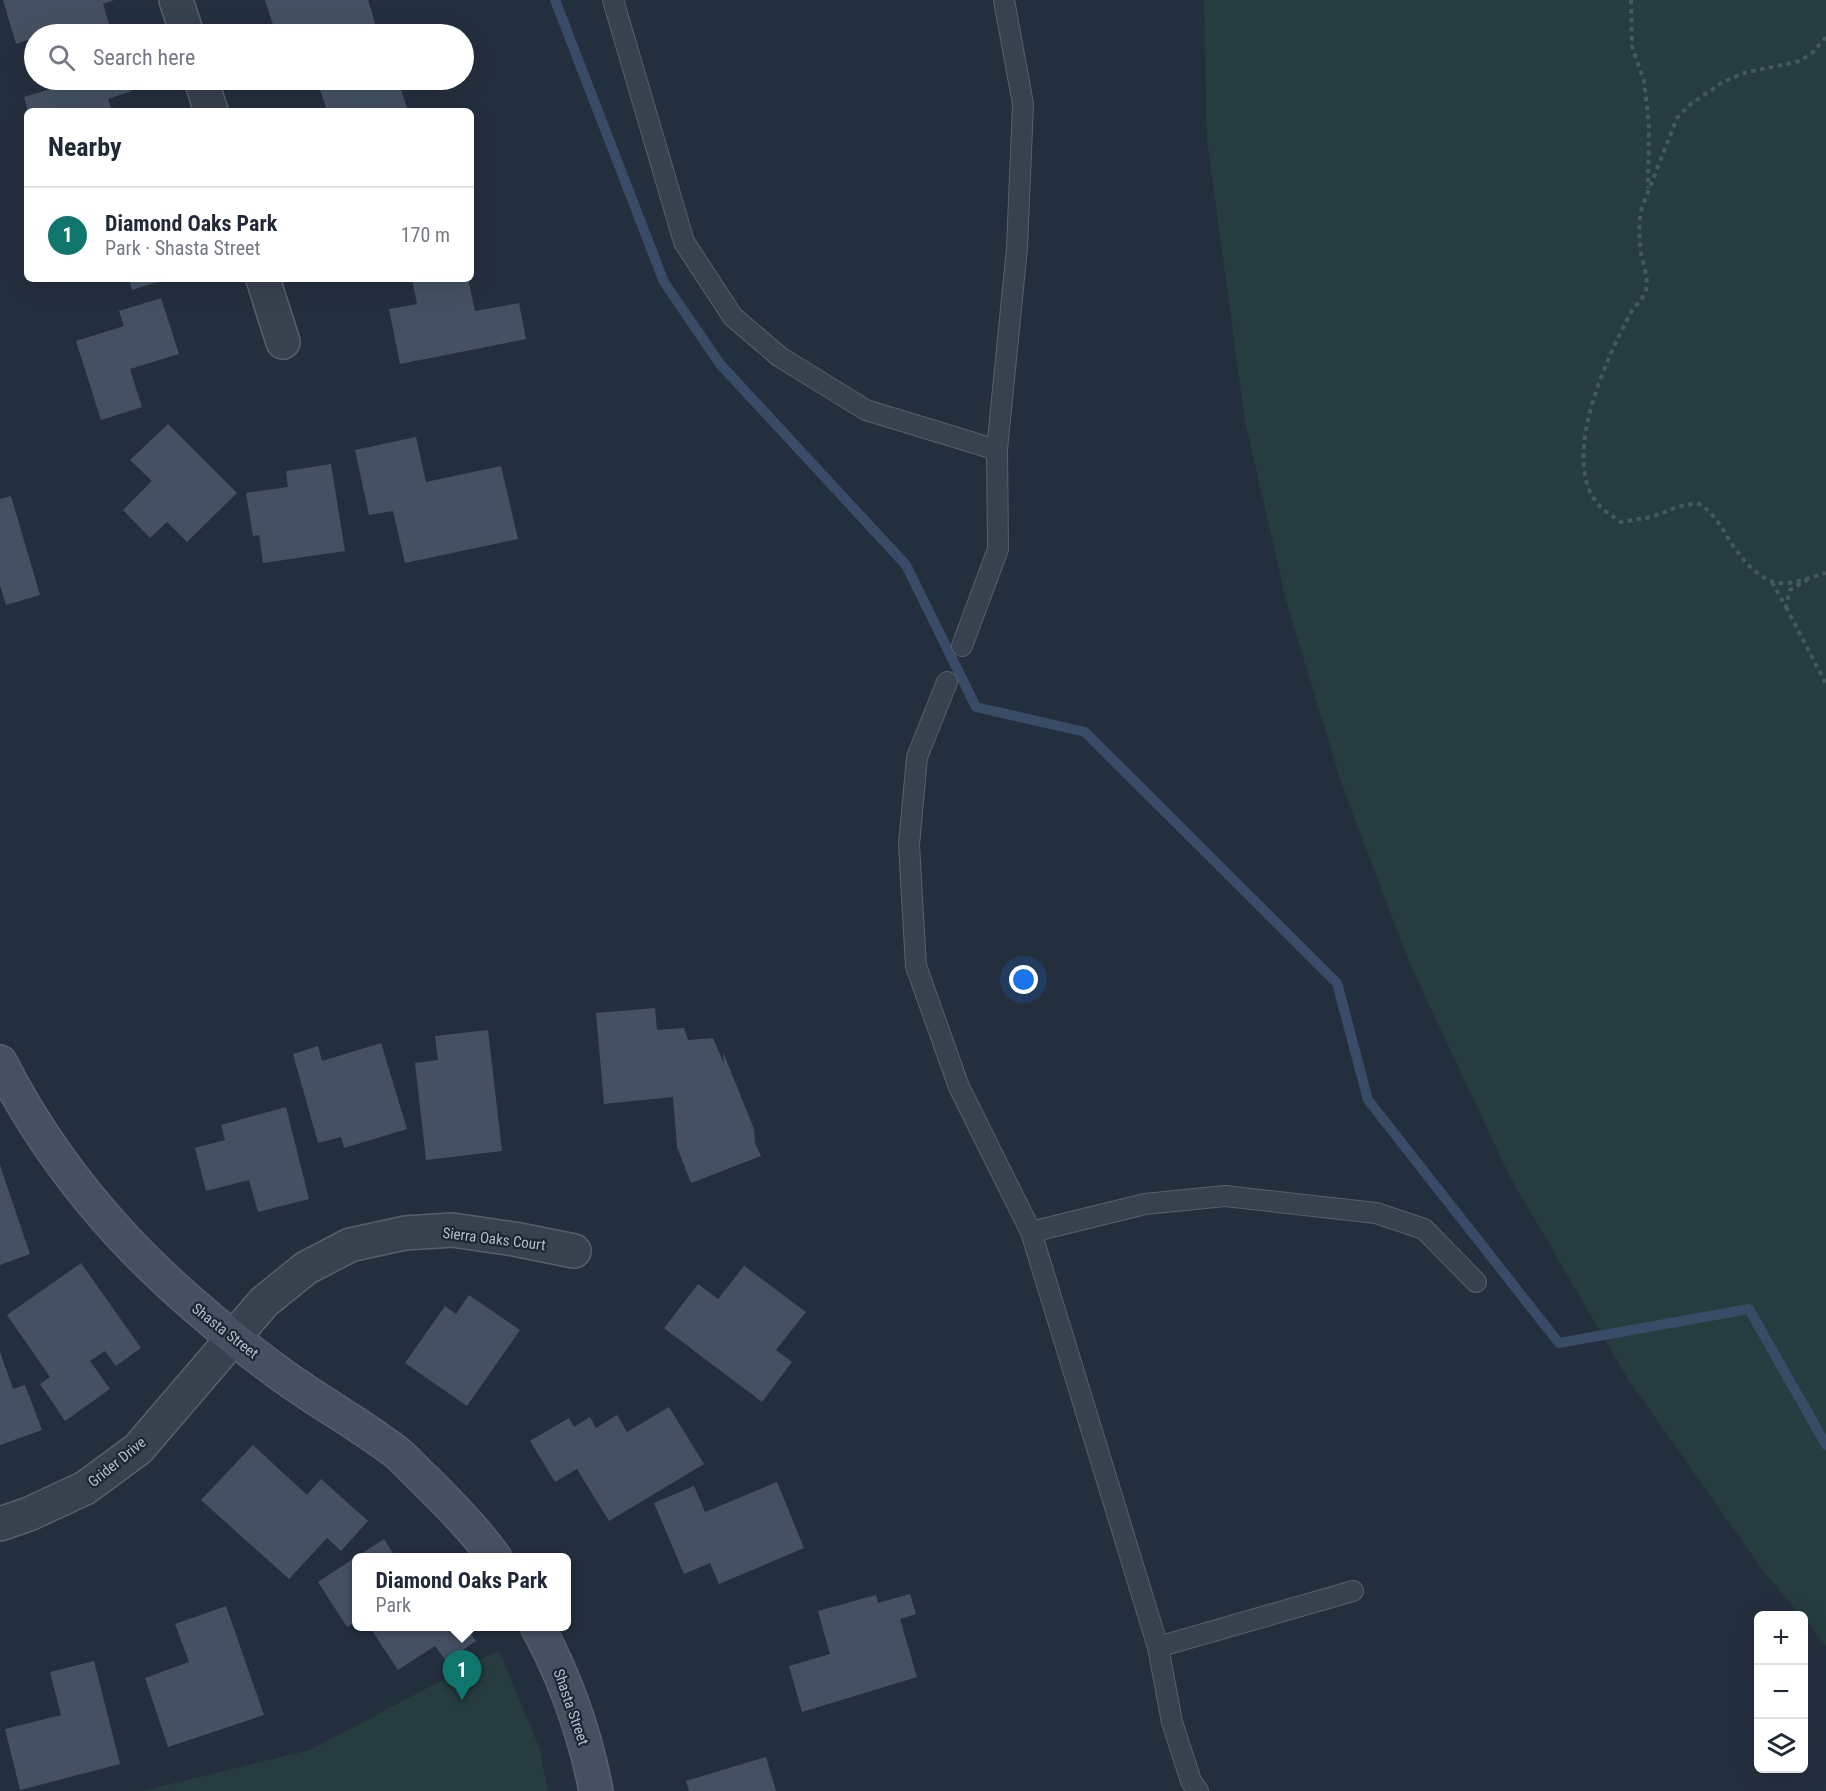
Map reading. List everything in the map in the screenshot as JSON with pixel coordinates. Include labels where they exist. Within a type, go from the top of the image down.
[{"type":"street","points":[[176,0],[183,24]]},
{"type":"street","points":[[204,90],[210,108]]},
{"type":"street","points":[[264,282],[283,342]]},
{"type":"street","name":"Shasta Street","points":[[0,1062],[36,1126],[70,1176],[111,1226],[149,1266],[192,1305],[281,1375],[397,1453],[445,1500],[491,1553]]},
{"type":"street","name":"Sierra Oaks Court","points":[[233,1338],[264,1302],[306,1268],[350,1245],[405,1233],[452,1230],[574,1251]]},
{"type":"street","name":"Grider Drive","points":[[0,1524],[29,1514],[85,1488],[138,1449],[233,1338]]},
{"type":"street","name":"Shasta Street","points":[[540,1631],[551,1652],[575,1711],[596,1791]]},
{"type":"lane","points":[[613,0],[684,242],[734,317],[780,357],[866,410],[997,450],[998,447]]},
{"type":"lane","points":[[962,646],[998,549],[998,447],[1017,248],[1023,104],[1004,0]]},
{"type":"lane","points":[[947,682],[917,757],[909,845],[916,966],[959,1087],[1031,1232],[1158,1647],[1172,1722],[1191,1781],[1198,1791]]},
{"type":"lane","points":[[1031,1232],[1145,1204],[1225,1196],[1364,1211],[1424,1230],[1476,1282]]},
{"type":"lane","points":[[1158,1647],[1353,1590]]},
{"type":"path","points":[[1631,0],[1632,47],[1644,81],[1649,129],[1648,192]]},
{"type":"path","points":[[1826,37],[1812,53],[1800,61],[1744,73],[1723,82],[1692,103],[1677,118],[1638,222],[1641,254],[1646,275],[1645,294],[1633,309],[1611,350],[1586,427],[1583,453],[1591,494],[1600,508],[1621,522],[1652,517],[1677,507],[1697,503],[1715,517],[1735,549],[1751,568],[1772,582],[1826,684]]},
{"type":"path","points":[[1772,582],[1786,583],[1826,573]]},
{"type":"path","points":[[1785,607],[1790,590],[1811,577]]},
{"type":"green space","points":[[1204,0],[1826,0],[1826,1646],[1808,1624],[1808,1611],[1797,1611],[1764,1572],[1628,1379],[1509,1175],[1409,962],[1342,785],[1287,604],[1245,421],[1207,140]]},
{"type":"green space","points":[[499,1650],[539,1747],[548,1791],[141,1791],[310,1750]]},
{"type":"building","points":[[3,0],[114,0],[103,4],[109,24],[24,24],[24,41],[16,44]]},
{"type":"building","points":[[265,0],[368,0],[375,24],[273,24]]},
{"type":"building","points":[[47,90],[132,91],[108,99],[111,108],[27,108],[24,97]]},
{"type":"building","points":[[320,90],[401,90],[407,108],[326,108]]},
{"type":"building","points":[[130,282],[158,282],[132,290]]},
{"type":"building","points":[[413,282],[469,282],[475,311],[519,303],[526,339],[400,364],[389,309],[417,304]]},
{"type":"building","points":[[161,298],[179,354],[130,369],[142,407],[101,420],[76,341],[124,326],[119,311]]},
{"type":"building","points":[[168,424],[237,493],[187,542],[167,522],[150,538],[123,510],[152,481],[130,460]]},
{"type":"building","points":[[416,437],[426,482],[501,466],[518,539],[405,563],[393,511],[369,515],[355,450]]},
{"type":"building","points":[[331,464],[345,551],[263,563],[259,535],[253,536],[246,493],[288,487],[286,471]]},
{"type":"building","points":[[11,496],[40,595],[6,605],[0,585],[0,499]]},
{"type":"building","points":[[655,1008],[657,1030],[684,1028],[688,1040],[713,1038],[724,1064],[723,1052],[754,1129],[755,1143],[761,1156],[691,1183],[677,1147],[673,1097],[604,1104],[596,1013]]},
{"type":"building","points":[[488,1030],[502,1151],[426,1160],[415,1063],[438,1060],[435,1036]]},
{"type":"building","points":[[381,1043],[407,1129],[344,1148],[341,1137],[318,1143],[293,1054],[318,1046],[322,1061]]},
{"type":"building","points":[[286,1107],[309,1199],[258,1212],[249,1180],[206,1191],[195,1148],[225,1140],[221,1125]]},
{"type":"building","points":[[0,1165],[30,1254],[0,1265]]},
{"type":"building","points":[[81,1263],[141,1348],[116,1366],[105,1351],[90,1361],[110,1389],[65,1421],[40,1384],[50,1377],[7,1315]]},
{"type":"building","points":[[744,1266],[806,1312],[776,1350],[792,1362],[762,1402],[664,1328],[698,1284],[718,1299]]},
{"type":"building","points":[[469,1295],[520,1330],[467,1406],[405,1363],[445,1306],[456,1314]]},
{"type":"building","points":[[0,1352],[13,1389],[25,1385],[42,1430],[0,1445]]},
{"type":"building","points":[[669,1407],[704,1464],[609,1521],[577,1469],[555,1482],[530,1441],[569,1418],[574,1427],[590,1417],[596,1428],[617,1415],[627,1432]]},
{"type":"building","points":[[253,1445],[307,1495],[321,1479],[368,1521],[341,1551],[327,1538],[289,1579],[201,1500]]},
{"type":"building","points":[[777,1482],[804,1548],[719,1584],[710,1563],[684,1574],[654,1503],[694,1486],[705,1512]]},
{"type":"building","points":[[384,1539],[393,1553],[363,1553]]},
{"type":"building","points":[[352,1560],[352,1624],[347,1627],[318,1582]]},
{"type":"building","points":[[910,1594],[916,1614],[900,1619],[917,1677],[802,1712],[789,1666],[830,1654],[818,1611],[876,1595],[878,1603]]},
{"type":"building","points":[[226,1606],[264,1715],[168,1747],[145,1678],[189,1662],[175,1624]]},
{"type":"building","points":[[372,1631],[469,1631],[476,1641],[446,1661],[435,1646],[398,1670]]},
{"type":"building","points":[[94,1661],[120,1764],[20,1790],[5,1729],[61,1715],[50,1672]]},
{"type":"building","points":[[766,1757],[776,1791],[689,1791],[686,1781]]},
{"type":"waterway","points":[[555,0],[664,282],[720,364],[906,565],[976,707],[1085,732],[1337,983],[1368,1100],[1559,1343],[1749,1309],[1826,1445]]},
{"type":"place","name":"Diamond Oaks Park","points":[[462,1700]]}]
